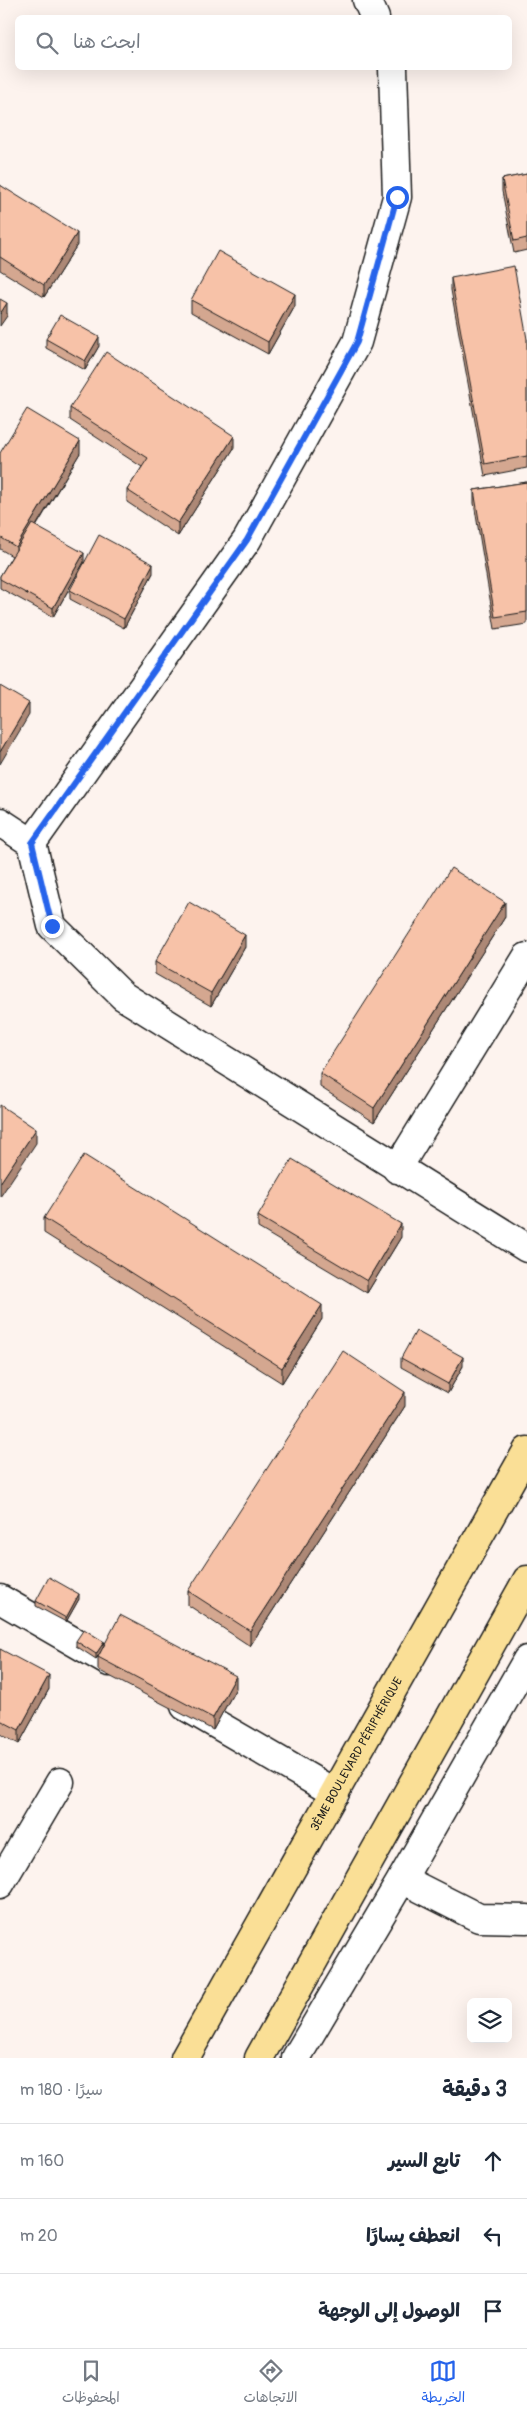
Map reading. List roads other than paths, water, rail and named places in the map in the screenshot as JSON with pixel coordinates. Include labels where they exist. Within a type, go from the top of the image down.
[{"type":"highway","name":"3ÈME BOULEVARD PÉRIPHÉRIQUE","points":[[185,2058],[527,1451]]},
{"type":"highway","points":[[259,2058],[527,1580]]},
{"type":"street","points":[[367,0],[374,15]]},
{"type":"street","points":[[32,843],[247,540],[357,342],[397,197],[393,70]]},
{"type":"street","points":[[0,822],[32,843],[52,926],[123,996],[396,1169],[527,1248]]},
{"type":"street","points":[[396,1169],[527,957]]},
{"type":"street","points":[[0,1599],[129,1674]]},
{"type":"street","points":[[296,2058],[402,1879],[527,1660]]},
{"type":"street","points":[[163,1693],[335,1793]]},
{"type":"street","points":[[0,1884],[9,1846],[60,1782]]},
{"type":"street","points":[[402,1879],[479,1918],[527,1919]]}]
